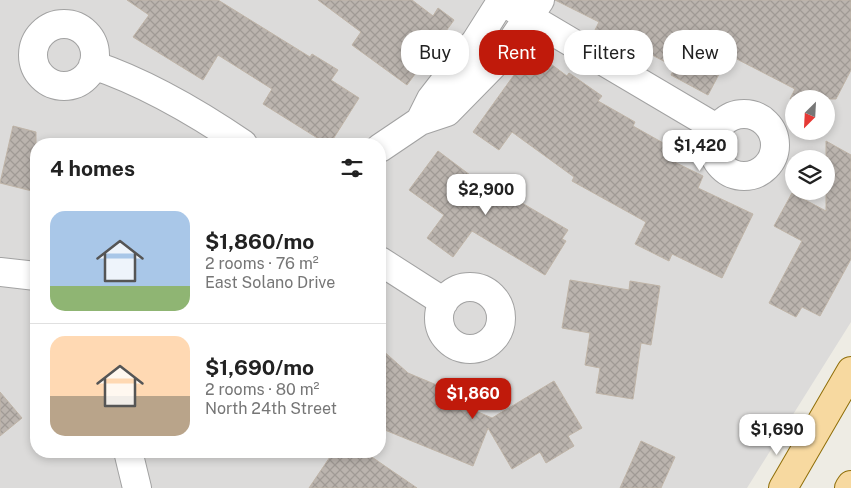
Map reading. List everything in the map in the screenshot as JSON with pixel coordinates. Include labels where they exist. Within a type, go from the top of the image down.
[{"type":"main road","points":[[783,488],[851,371]]},
{"type":"street","points":[[420,121],[431,99],[476,41],[501,0],[534,9],[718,129]]},
{"type":"street","points":[[386,144],[420,121],[447,112],[501,57],[534,9]]},
{"type":"street","points":[[93,65],[117,73],[178,103],[233,138]]},
{"type":"street","points":[[386,265],[444,302]]},
{"type":"street","points":[[0,272],[30,275]]},
{"type":"street","points":[[130,458],[137,488]]},
{"type":"shaded area","points":[[0,0],[851,0],[851,322],[747,488],[0,488]]},
{"type":"building","points":[[127,0],[218,0],[310,57],[312,54],[338,70],[331,80],[359,98],[334,138],[317,138],[263,104],[272,89],[218,55],[203,80],[133,37],[149,15]]},
{"type":"building","points":[[318,0],[412,0],[433,16],[438,8],[454,20],[447,30],[401,30],[401,75],[414,75],[407,85],[352,45],[361,32]]},
{"type":"building","points":[[555,0],[851,0],[851,70],[835,99],[835,90],[794,90],[737,59],[737,30],[663,30],[663,61],[653,55],[653,30],[595,30],[599,22]]},
{"type":"building","points":[[554,66],[564,75],[572,75],[602,96],[598,101],[635,122],[633,126],[672,148],[666,158],[703,176],[698,188],[753,214],[722,278],[672,254],[669,261],[635,244],[646,222],[572,181],[574,177],[512,132],[499,150],[473,132],[514,75],[554,75]]},
{"type":"building","points":[[671,75],[718,75],[708,95]]},
{"type":"building","points":[[13,126],[36,132],[36,138],[30,138],[30,190],[0,183]]},
{"type":"building","points":[[826,141],[851,155],[851,259],[820,316],[802,307],[796,317],[769,303],[802,241],[774,226],[788,200],[805,200],[826,211],[826,200],[835,200],[835,150],[826,150]]},
{"type":"building","points":[[438,151],[506,202],[510,196],[568,230],[562,239],[566,241],[545,275],[472,231],[453,257],[427,238],[444,215],[409,190]]},
{"type":"building","points":[[570,280],[629,290],[630,281],[660,286],[651,345],[641,343],[633,399],[596,393],[600,368],[585,365],[590,333],[562,328]]},
{"type":"building","points":[[386,353],[408,373],[439,386],[436,394],[492,418],[554,381],[582,428],[568,436],[574,446],[546,463],[540,452],[512,469],[488,428],[473,466],[386,430]]},
{"type":"building","points":[[0,392],[22,418],[0,436]]},
{"type":"building","points":[[641,441],[675,457],[661,488],[620,488]]},
{"type":"building","points":[[329,458],[373,458],[417,488],[309,488]]}]
